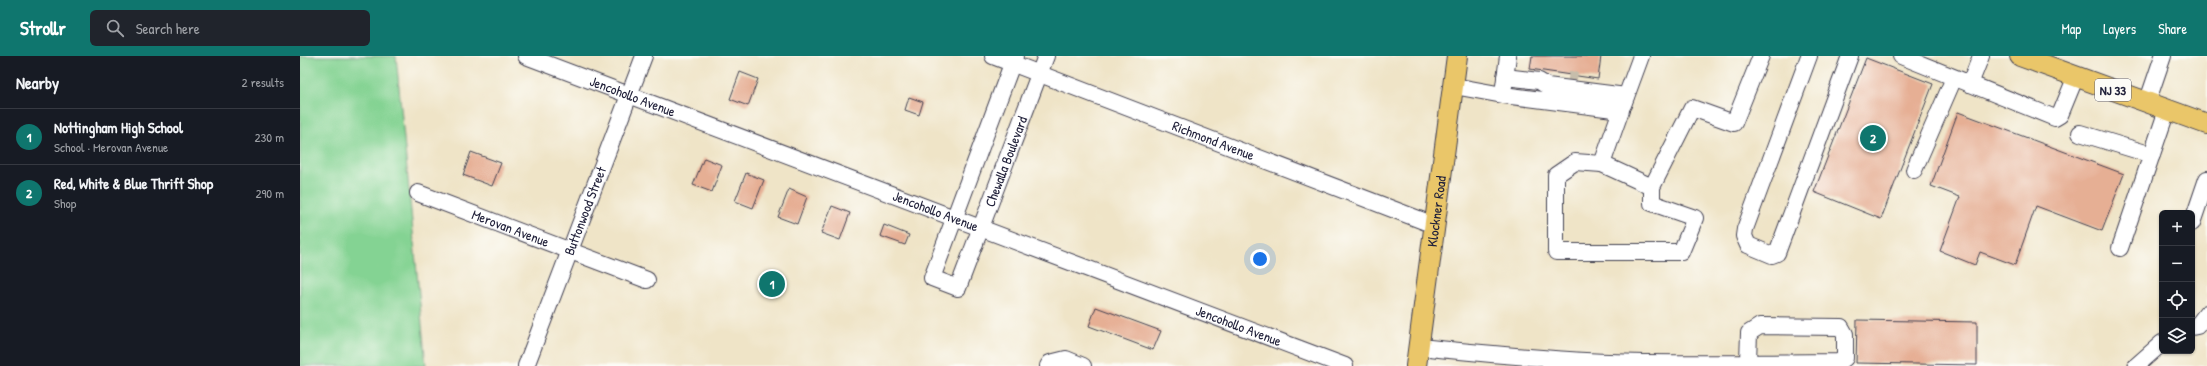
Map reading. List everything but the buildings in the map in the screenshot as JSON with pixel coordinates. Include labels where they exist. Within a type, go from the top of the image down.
[{"type":"main road","name":"Klockner Road","points":[[1417,357],[1454,86],[1456,56]]},
{"type":"main road","name":"NJ 33","points":[[2020,56],[2207,124]]},
{"type":"street","name":"Jencohollo Avenue","points":[[526,56],[1345,366]]},
{"type":"street","name":"Buttonwood Street","points":[[526,366],[644,56]]},
{"type":"street","name":"Richmond Avenue","points":[[993,56],[1014,60],[1040,73],[1434,225]]},
{"type":"street","name":"Chewalla Boulevard","points":[[1014,60],[932,278],[958,288],[1046,56]]},
{"type":"street","points":[[1503,95],[1508,56]]},
{"type":"street","points":[[1602,164],[1641,56]]},
{"type":"street","points":[[1652,187],[1602,164],[1575,162],[1556,175],[1556,252],[1681,252],[1695,218],[1652,203],[1652,187],[1692,108],[1734,123],[1761,56]]},
{"type":"street","points":[[1809,56],[1745,229],[1744,236],[1748,245],[1772,254],[1777,253],[1850,56]]},
{"type":"street","points":[[1900,56],[1931,62],[1954,78],[2055,118],[2060,116],[2076,76]]},
{"type":"street","points":[[1970,84],[1981,56]]},
{"type":"street","points":[[2147,102],[2163,56]]},
{"type":"street","points":[[1539,81],[1547,76],[1572,79],[1625,98]]},
{"type":"street","points":[[1505,77],[1539,81],[1547,86],[1625,98]]},
{"type":"street","points":[[1914,170],[1954,78]]},
{"type":"street","points":[[1454,86],[1503,95],[1625,98]]},
{"type":"street","points":[[2120,248],[2167,110]]},
{"type":"street","points":[[2080,132],[2152,155]]},
{"type":"street","points":[[2195,213],[2207,179]]},
{"type":"street","name":"Merovan Avenue","points":[[418,194],[647,280]]},
{"type":"street","points":[[2195,326],[2197,326],[2207,313]]},
{"type":"street","points":[[1417,357],[1695,364],[1748,364],[1839,362],[1845,358],[1845,334],[1840,327],[1760,326],[1749,333],[1748,364]]},
{"type":"street","points":[[2139,363],[2159,346]]},
{"type":"street","points":[[1048,366],[1050,363],[1066,359],[1083,366]]},
{"type":"green space","points":[[300,56],[396,56],[426,366],[300,366]]},
{"type":"tunnel","points":[[1568,79],[1577,80]]},
{"type":"place","name":"Red, White & Blue Thrift Shop","points":[[1873,138]]},
{"type":"place","name":"Nottingham High School","points":[[772,284]]}]
